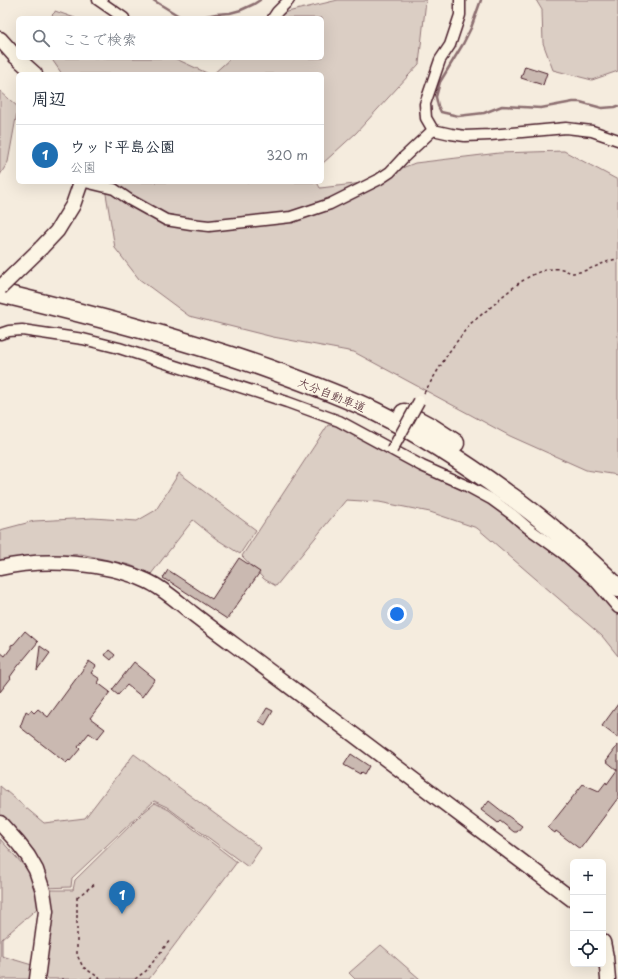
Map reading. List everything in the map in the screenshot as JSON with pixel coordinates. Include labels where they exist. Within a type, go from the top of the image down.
[{"type":"highway","name":"大分自動車道","points":[[0,280],[156,320],[233,344],[322,375],[383,402],[432,428],[487,463],[544,505],[618,571]]},
{"type":"highway","name":"大分自動車道","points":[[0,293],[78,311],[229,355],[317,386],[375,412],[425,439],[480,473],[537,515],[587,558],[618,588]]},
{"type":"street","points":[[98,0],[121,16]]},
{"type":"street","points":[[274,16],[289,0]]},
{"type":"street","points":[[460,0],[460,15],[450,45],[440,60],[425,104],[426,118],[433,130],[465,136],[566,128],[592,131],[618,140]]},
{"type":"street","points":[[0,39],[16,57]]},
{"type":"street","points":[[19,60],[33,72]]},
{"type":"street","points":[[93,184],[114,189],[130,200],[166,220],[209,226],[291,217],[330,204],[378,180],[390,172],[433,130]]},
{"type":"street","points":[[0,288],[57,231],[73,205],[80,184]]},
{"type":"street","points":[[0,334],[9,331],[22,330],[83,340],[119,348],[280,400],[339,421],[422,466],[492,499],[564,554],[595,581],[618,608]]},
{"type":"street","points":[[392,450],[419,401]]},
{"type":"street","points":[[0,568],[14,565],[40,563],[66,563],[118,571],[148,581],[176,598],[191,612],[570,898]]},
{"type":"street","points":[[0,823],[28,856],[36,870],[43,891],[46,911],[37,979]]},
{"type":"street","points":[[606,957],[608,979]]},
{"type":"path","points":[[419,401],[449,352],[470,324],[524,280],[533,274],[547,270],[562,269],[573,273],[618,259]]},
{"type":"path","points":[[94,884],[76,897],[77,955],[83,967],[101,979]]},
{"type":"path","points":[[135,979],[146,971],[170,940]]},
{"type":"path","points":[[90,979],[94,975]]},
{"type":"shaded area","points":[[338,0],[426,0],[419,64],[356,133],[324,162],[324,72],[215,72],[229,60],[324,60],[324,16],[279,16],[283,13]]},
{"type":"shaded area","points":[[536,0],[618,0],[618,71],[592,80],[553,70],[543,43],[542,10]]},
{"type":"shaded area","points":[[55,11],[69,16],[51,16]]},
{"type":"shaded area","points":[[52,60],[178,60],[205,72],[61,72]]},
{"type":"shaded area","points":[[0,91],[16,105],[16,118],[8,162],[0,175]]},
{"type":"shaded area","points":[[564,151],[618,180],[618,475],[586,470],[510,436],[354,352],[273,337],[189,316],[139,279],[115,248],[104,184],[318,184],[320,188],[363,183],[415,163],[499,153]]},
{"type":"shaded area","points":[[328,425],[336,426],[409,462],[474,491],[549,547],[590,582],[618,614],[618,656],[602,636],[477,528],[430,512],[379,502],[346,500],[276,586],[264,579],[242,556]]},
{"type":"shaded area","points":[[179,473],[256,530],[240,554],[215,538],[193,520],[151,574],[130,565],[81,554],[21,559],[0,563],[0,530],[34,521],[93,518],[137,521],[156,510]]},
{"type":"shaded area","points":[[134,754],[261,848],[248,867],[167,807],[154,801],[72,878],[71,887],[45,888],[0,820],[0,786],[44,823],[85,818]]},
{"type":"shaded area","points":[[155,803],[169,810],[237,862],[149,979],[46,979],[43,972],[48,890],[73,890],[75,880]]},
{"type":"shaded area","points":[[0,839],[32,875],[40,906],[2,939],[2,956],[32,965],[32,979],[0,979]]},
{"type":"shaded area","points":[[381,945],[420,979],[355,979],[349,973]]},
{"type":"building","points":[[525,66],[547,73],[543,85],[521,78]]},
{"type":"building","points":[[239,558],[260,572],[227,619],[163,578],[168,570],[212,599]]},
{"type":"building","points":[[25,631],[38,642],[18,666],[0,692],[0,652],[5,656],[11,648],[11,645],[14,644]]},
{"type":"building","points":[[40,646],[50,653],[37,671]]},
{"type":"building","points":[[109,650],[115,655],[111,660],[105,655]]},
{"type":"building","points":[[89,661],[96,666],[91,673],[100,679],[98,683],[110,692],[90,718],[105,729],[97,739],[89,733],[78,747],[80,749],[70,761],[69,760],[66,763],[20,727],[26,711],[29,713],[31,710],[34,713],[38,709],[48,717]]},
{"type":"building","points":[[134,662],[155,679],[142,697],[127,685],[118,695],[112,690]]},
{"type":"building","points":[[618,704],[618,738],[602,726]]},
{"type":"building","points":[[267,708],[273,711],[265,725],[259,721]]},
{"type":"building","points":[[618,745],[618,798],[580,849],[556,831],[555,833],[548,828],[583,784],[599,791],[606,782],[607,784],[617,770],[606,761]]},
{"type":"building","points":[[351,754],[369,766],[364,775],[344,765]]},
{"type":"building","points":[[489,801],[522,826],[517,832],[514,832],[500,821],[498,823],[481,810]]},
{"type":"waterway","points":[[153,0],[179,16]]},
{"type":"waterway","points":[[206,16],[241,10],[260,0]]},
{"type":"waterway","points":[[481,0],[471,28],[440,82],[436,97],[441,112],[458,116],[484,113],[502,106],[541,108],[573,102],[580,102],[602,108],[618,106]]},
{"type":"place","name":"ウッド平島公園","points":[[122,914]]}]
